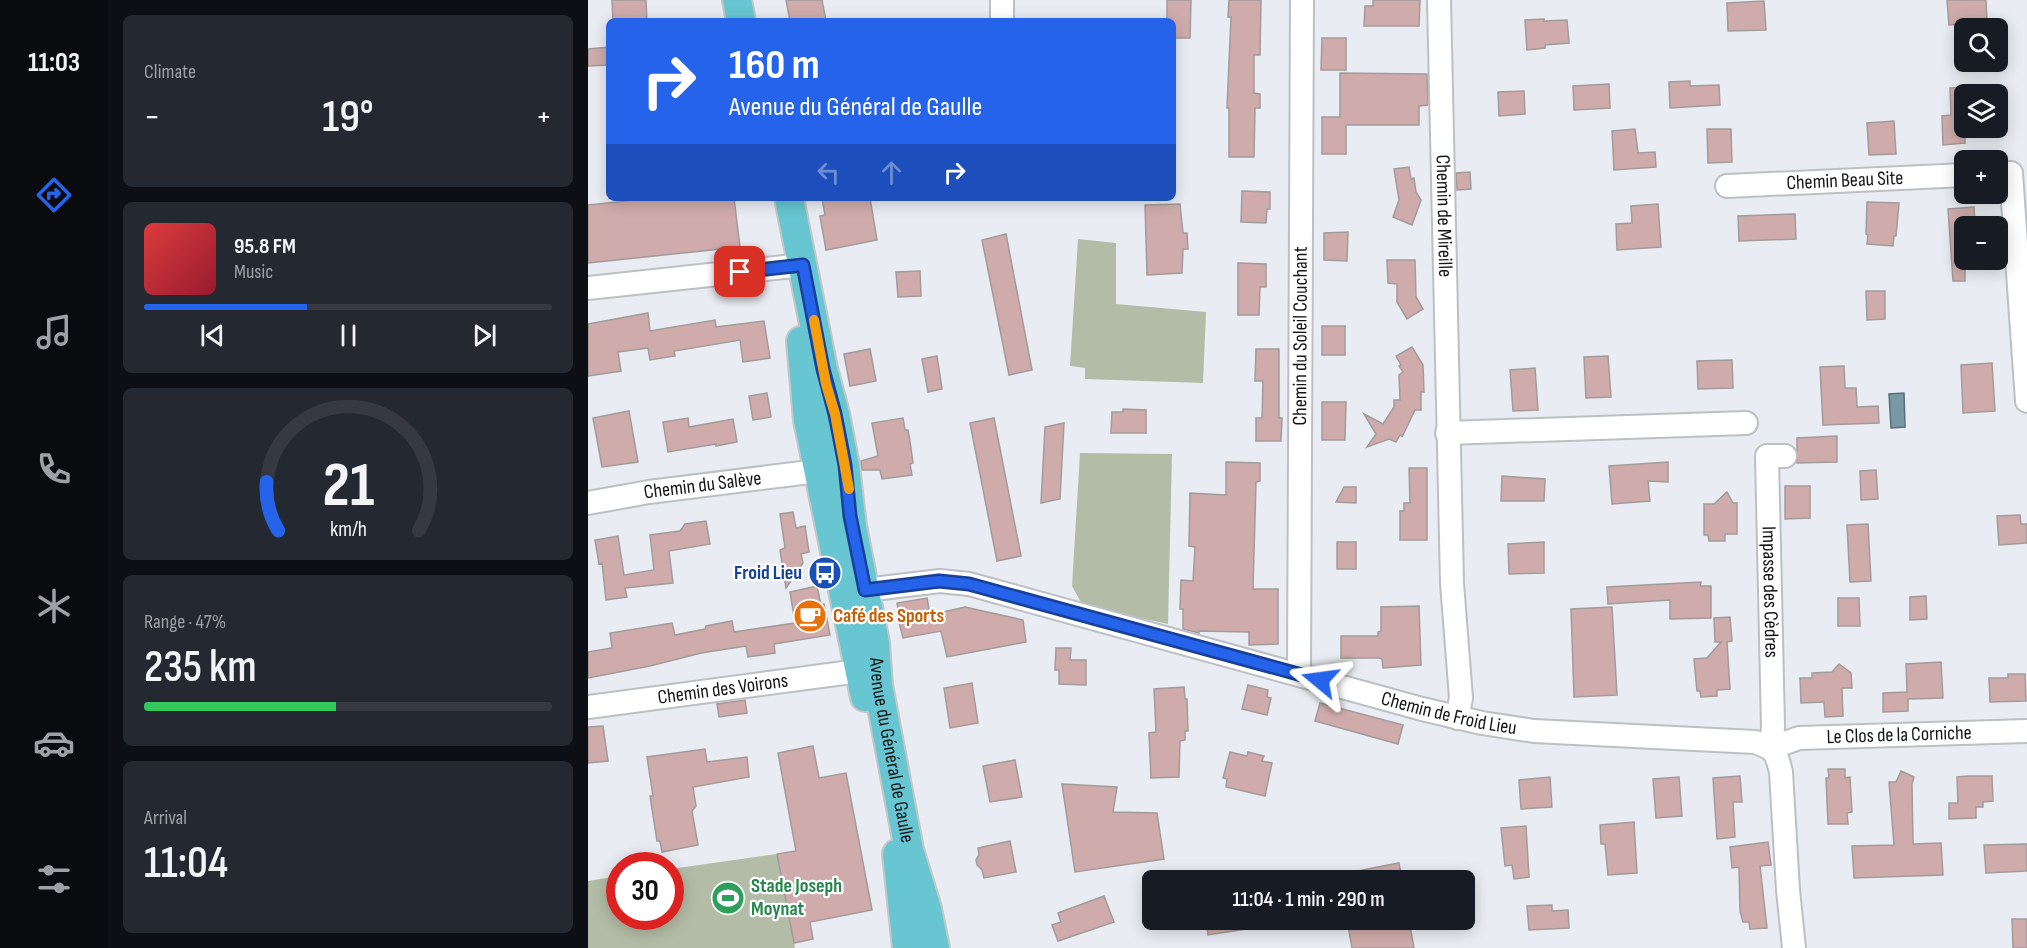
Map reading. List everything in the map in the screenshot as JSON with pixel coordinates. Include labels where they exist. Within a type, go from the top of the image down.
[{"type":"main road","points":[[737,0],[740,18]]},
{"type":"main road","points":[[749,0],[752,18]]},
{"type":"main road","name":"Avenue du Général de Gaulle","points":[[775,201],[823,369],[824,432],[831,468],[830,522],[876,649],[878,685],[907,842],[927,909],[920,944]]},
{"type":"main road","name":"Avenue du Général de Gaulle","points":[[789,201],[795,266]]},
{"type":"main road","name":"Avenue du Général de Gaulle","points":[[854,592],[859,671],[875,732],[895,837],[920,944]]},
{"type":"street","points":[[1002,0],[1002,18]]},
{"type":"street","name":"Chemin du Soleil Couchant","points":[[1299,674],[1302,0]]},
{"type":"street","name":"Chemin de Mireille","points":[[1439,0],[1447,433],[1452,583],[1461,698],[1458,718]]},
{"type":"street","points":[[2012,172],[2027,401]]},
{"type":"street","name":"Chemin Beau Site","points":[[1726,186],[1954,176]]},
{"type":"street","points":[[588,288],[795,266]]},
{"type":"street","points":[[1447,433],[1746,423]]},
{"type":"street","name":"Impasse des Cèdres","points":[[1771,748],[1773,727],[1767,456],[1785,456]]},
{"type":"street","name":"Chemin du Salève","points":[[588,502],[831,468]]},
{"type":"street","name":"Chemin de Froid Lieu","points":[[854,592],[939,581],[969,584],[1458,718],[1505,728],[1755,742],[1771,748]]},
{"type":"street","name":"Chemin des Voirons","points":[[588,707],[859,671]]},
{"type":"street","name":"Le Clos de la Corniche","points":[[1771,748],[1799,738],[2027,731]]},
{"type":"street","points":[[1771,748],[1777,756],[1781,772],[1794,948]]},
{"type":"green space","points":[[1078,239],[1116,243],[1116,304],[1206,312],[1203,383],[1085,379],[1085,368],[1070,366]]},
{"type":"green space","points":[[1080,453],[1172,454],[1168,624],[1083,606],[1072,586]]},
{"type":"green space","name":"Stade Joseph Moynat","points":[[777,854],[795,948],[588,948],[588,881],[606,878],[606,930],[684,930],[684,867]]},
{"type":"water","points":[[1904,393],[1905,427],[1891,428],[1889,394]]},
{"type":"building","points":[[612,0],[646,0],[647,18],[613,18]]},
{"type":"building","points":[[786,0],[822,0],[825,18],[789,18]]},
{"type":"building","points":[[1167,0],[1191,0],[1190,38],[1176,38],[1176,18],[1167,18]]},
{"type":"building","points":[[1229,0],[1261,0],[1260,55],[1254,55],[1254,93],[1260,94],[1260,108],[1255,108],[1254,157],[1229,157],[1229,108],[1227,108],[1231,17],[1228,17]]},
{"type":"building","points":[[1373,0],[1420,0],[1419,26],[1364,26],[1365,6],[1373,6]]},
{"type":"building","points":[[1947,0],[1986,0],[1987,18],[1954,18],[1954,25],[1949,25]]},
{"type":"building","points":[[1764,1],[1766,30],[1728,31],[1727,3]]},
{"type":"building","points":[[1544,19],[1544,21],[1567,20],[1569,43],[1545,45],[1545,48],[1527,50],[1525,20]]},
{"type":"building","points":[[1322,38],[1346,38],[1346,70],[1321,70]]},
{"type":"building","points":[[606,47],[606,65],[588,66],[588,49]]},
{"type":"building","points":[[1340,73],[1427,74],[1428,105],[1419,106],[1419,125],[1346,125],[1346,154],[1322,154],[1322,117],[1340,117]]},
{"type":"building","points":[[1690,81],[1690,86],[1719,85],[1720,105],[1670,108],[1669,82]]},
{"type":"building","points":[[1609,84],[1610,108],[1574,110],[1573,86]]},
{"type":"building","points":[[1950,88],[1954,88],[1954,138],[1965,138],[1965,143],[1943,145],[1942,116],[1951,115]]},
{"type":"building","points":[[1524,91],[1525,114],[1499,116],[1498,92]]},
{"type":"building","points":[[1894,121],[1896,154],[1869,155],[1867,123]]},
{"type":"building","points":[[1635,129],[1638,153],[1655,152],[1656,167],[1614,170],[1612,131]]},
{"type":"building","points":[[1707,129],[1731,129],[1732,162],[1708,163]]},
{"type":"building","points":[[1409,167],[1411,179],[1414,178],[1416,192],[1421,200],[1412,225],[1393,217],[1399,200],[1394,169]]},
{"type":"building","points":[[1470,172],[1471,189],[1457,190],[1456,173]]},
{"type":"building","points":[[1242,191],[1270,192],[1270,209],[1267,209],[1266,223],[1241,222]]},
{"type":"building","points":[[626,201],[734,201],[740,247],[588,263],[588,205]]},
{"type":"building","points":[[823,201],[870,201],[877,240],[826,250],[820,216],[825,215]]},
{"type":"building","points":[[1867,202],[1899,203],[1893,246],[1867,244]]},
{"type":"building","points":[[1180,204],[1183,233],[1187,233],[1188,249],[1183,249],[1182,273],[1147,275],[1145,205]]},
{"type":"building","points":[[1658,204],[1661,247],[1617,250],[1616,224],[1632,223],[1631,206]]},
{"type":"building","points":[[1974,207],[1974,216],[1954,216],[1954,270],[1965,270],[1965,281],[1953,281],[1948,209]]},
{"type":"building","points":[[1795,214],[1796,239],[1739,241],[1738,216]]},
{"type":"building","points":[[1348,232],[1347,261],[1324,260],[1324,233]]},
{"type":"building","points":[[1006,234],[1032,370],[1009,375],[982,240]]},
{"type":"building","points":[[1387,260],[1415,260],[1416,297],[1423,309],[1407,319],[1397,302],[1397,284],[1388,283]]},
{"type":"building","points":[[1238,263],[1266,264],[1266,287],[1260,287],[1259,315],[1238,315]]},
{"type":"building","points":[[920,271],[921,296],[898,297],[896,272]]},
{"type":"building","points":[[1866,291],[1885,291],[1885,319],[1867,320]]},
{"type":"building","points":[[648,313],[650,331],[715,320],[716,327],[764,321],[770,358],[743,362],[740,340],[674,351],[675,356],[650,360],[648,348],[618,352],[621,371],[588,376],[588,324]]},
{"type":"building","points":[[1322,326],[1345,326],[1345,355],[1322,355]]},
{"type":"building","points":[[1412,347],[1423,365],[1424,392],[1421,392],[1421,410],[1415,410],[1402,437],[1400,435],[1396,442],[1389,439],[1367,447],[1376,434],[1364,414],[1383,424],[1394,407],[1394,400],[1400,400],[1399,375],[1403,372],[1396,356]]},
{"type":"building","points":[[870,349],[876,381],[850,386],[844,354]]},
{"type":"building","points":[[1256,349],[1279,349],[1281,441],[1256,441],[1256,418],[1262,418],[1263,381],[1255,381]]},
{"type":"building","points":[[937,356],[942,389],[928,392],[922,359]]},
{"type":"building","points":[[1608,356],[1611,397],[1586,398],[1584,357]]},
{"type":"building","points":[[1732,360],[1733,388],[1698,389],[1697,361]]},
{"type":"building","points":[[1992,363],[1995,411],[1963,413],[1961,365]]},
{"type":"building","points":[[1844,366],[1845,388],[1856,388],[1857,407],[1878,406],[1879,423],[1823,425],[1820,367]]},
{"type":"building","points":[[1535,368],[1538,410],[1513,411],[1510,370]]},
{"type":"building","points":[[767,393],[771,417],[753,420],[749,396]]},
{"type":"building","points":[[1322,402],[1346,402],[1345,440],[1322,440]]},
{"type":"building","points":[[1123,409],[1146,410],[1146,433],[1111,433],[1112,412],[1123,412]]},
{"type":"building","points":[[629,411],[638,462],[602,467],[593,418]]},
{"type":"building","points":[[688,418],[689,427],[733,419],[737,442],[668,452],[663,422]]},
{"type":"building","points":[[903,418],[910,441],[912,475],[882,479],[880,470],[862,470],[861,461],[878,456],[872,423]]},
{"type":"building","points":[[994,418],[1021,556],[997,561],[970,423]]},
{"type":"building","points":[[1064,423],[1060,499],[1041,503],[1045,427]]},
{"type":"building","points":[[1837,436],[1837,462],[1797,463],[1797,438]]},
{"type":"building","points":[[1226,462],[1260,463],[1260,481],[1256,482],[1253,589],[1278,589],[1278,644],[1249,645],[1249,632],[1199,631],[1199,633],[1183,629],[1183,609],[1180,609],[1181,580],[1193,581],[1195,547],[1189,546],[1190,493],[1226,495]]},
{"type":"building","points":[[1668,462],[1668,482],[1648,481],[1650,501],[1612,504],[1609,466]]},
{"type":"building","points":[[1409,468],[1427,468],[1427,540],[1400,540],[1400,511],[1404,511],[1404,503],[1410,503]]},
{"type":"building","points":[[1876,470],[1878,499],[1861,500],[1860,471]]},
{"type":"building","points":[[1502,476],[1545,479],[1544,501],[1501,501]]},
{"type":"building","points":[[1785,486],[1810,486],[1810,518],[1785,519]]},
{"type":"building","points":[[1344,487],[1356,487],[1356,503],[1336,502]]},
{"type":"building","points":[[1727,492],[1733,503],[1737,503],[1737,534],[1725,534],[1725,541],[1709,541],[1708,535],[1704,535],[1704,504],[1714,504]]},
{"type":"building","points":[[793,512],[796,528],[805,526],[809,552],[801,554],[803,563],[786,588],[780,550],[785,548],[780,514]]},
{"type":"building","points":[[2020,515],[2021,524],[2027,524],[2027,543],[1999,545],[1997,516]]},
{"type":"building","points":[[706,521],[710,544],[669,551],[673,583],[625,588],[627,597],[606,600],[602,563],[599,564],[595,540],[618,536],[624,575],[654,570],[650,535],[680,531],[685,524]]},
{"type":"building","points":[[1868,524],[1871,581],[1850,582],[1847,525]]},
{"type":"building","points":[[1337,542],[1356,542],[1356,569],[1337,569]]},
{"type":"building","points":[[1544,542],[1544,573],[1509,574],[1508,544]]},
{"type":"building","points":[[1701,582],[1700,586],[1711,586],[1711,618],[1670,619],[1670,600],[1608,604],[1607,587]]},
{"type":"building","points":[[817,586],[821,605],[824,604],[830,635],[774,644],[775,653],[748,657],[746,646],[701,653],[588,678],[588,652],[612,648],[610,633],[672,623],[675,635],[732,621],[734,632],[795,623],[790,592]]},
{"type":"building","points":[[1926,596],[1927,619],[1910,620],[1910,597]]},
{"type":"building","points":[[927,598],[930,615],[965,607],[1023,620],[1026,642],[947,657],[941,631],[903,638],[897,614],[899,614],[897,603]]},
{"type":"building","points":[[1838,598],[1859,598],[1860,626],[1838,626]]},
{"type":"building","points":[[1419,606],[1421,665],[1383,668],[1382,659],[1379,658],[1341,658],[1341,636],[1378,636],[1378,632],[1381,631],[1381,607]]},
{"type":"building","points":[[1612,607],[1617,695],[1574,697],[1571,609]]},
{"type":"building","points":[[1730,617],[1732,641],[1727,642],[1730,689],[1717,690],[1717,696],[1701,697],[1700,691],[1697,691],[1694,659],[1707,658],[1721,642],[1715,642],[1714,618]]},
{"type":"building","points":[[1056,648],[1071,648],[1070,660],[1086,660],[1086,685],[1059,684],[1059,670],[1055,670]]},
{"type":"building","points":[[1941,662],[1943,698],[1908,699],[1908,711],[1883,712],[1883,693],[1907,692],[1906,664]]},
{"type":"building","points":[[1839,664],[1851,673],[1852,688],[1842,688],[1843,716],[1825,717],[1824,702],[1801,703],[1800,678],[1812,678],[1812,673],[1832,672]]},
{"type":"building","points":[[2008,674],[2025,674],[2026,701],[1990,702],[1989,678],[2008,678]]},
{"type":"building","points":[[972,683],[978,723],[950,728],[944,688]]},
{"type":"building","points":[[1248,685],[1268,690],[1267,697],[1271,698],[1267,715],[1242,709]]},
{"type":"building","points":[[1184,687],[1185,699],[1187,699],[1188,731],[1185,731],[1185,740],[1180,741],[1179,777],[1151,778],[1149,733],[1156,732],[1154,689]]},
{"type":"building","points":[[745,700],[747,713],[719,717],[717,704]]},
{"type":"building","points":[[1320,703],[1403,725],[1398,744],[1315,721]]},
{"type":"building","points":[[603,726],[608,761],[588,763],[588,727]]},
{"type":"building","points":[[813,746],[819,778],[846,773],[872,910],[810,922],[813,939],[794,943],[777,854],[796,851],[778,753]]},
{"type":"building","points":[[705,749],[707,762],[747,757],[749,777],[693,787],[696,806],[692,811],[698,845],[662,852],[660,841],[657,841],[647,757]]},
{"type":"building","points":[[1230,752],[1247,756],[1248,752],[1264,756],[1262,761],[1272,763],[1265,796],[1226,787],[1227,779],[1223,778]]},
{"type":"building","points":[[1015,760],[1022,797],[990,802],[983,766]]},
{"type":"building","points":[[1828,769],[1845,769],[1845,778],[1850,777],[1852,812],[1847,813],[1848,824],[1828,824],[1826,778],[1829,778]]},
{"type":"building","points":[[1901,771],[1914,777],[1912,784],[1913,844],[1941,843],[1943,875],[1854,878],[1852,846],[1894,845],[1889,782],[1896,782]]},
{"type":"building","points":[[1740,776],[1742,802],[1733,802],[1735,837],[1717,839],[1713,778]]},
{"type":"building","points":[[1992,776],[1993,801],[1983,802],[1983,807],[1976,807],[1976,818],[1949,819],[1949,803],[1958,803],[1957,777]]},
{"type":"building","points":[[1550,777],[1552,807],[1521,809],[1519,780]]},
{"type":"building","points":[[1679,777],[1682,816],[1656,818],[1653,779]]},
{"type":"building","points":[[1062,784],[1117,787],[1113,812],[1157,813],[1164,859],[1075,872]]},
{"type":"building","points":[[1634,822],[1637,873],[1608,875],[1605,844],[1601,844],[1600,825]]},
{"type":"building","points":[[1526,826],[1529,877],[1514,879],[1512,865],[1505,866],[1501,828]]},
{"type":"building","points":[[1010,841],[1016,872],[984,878],[976,860],[979,855],[978,848]]},
{"type":"building","points":[[1768,842],[1771,865],[1760,866],[1767,928],[1750,929],[1749,922],[1743,922],[1740,911],[1739,867],[1732,868],[1730,847]]},
{"type":"building","points":[[2027,844],[2027,871],[1986,873],[1984,845]]},
{"type":"building","points":[[1399,863],[1400,870],[1363,870]]},
{"type":"building","points":[[1104,896],[1114,922],[1058,941],[1052,925],[1061,922],[1058,913]]},
{"type":"building","points":[[1552,905],[1552,911],[1568,910],[1569,928],[1529,930],[1527,906]]},
{"type":"building","points":[[2012,919],[2027,919],[2027,948],[2013,948]]},
{"type":"building","points":[[1207,930],[1239,930],[1208,935]]},
{"type":"building","points":[[1349,930],[1411,930],[1414,948],[1352,948]]},
{"type":"slow traffic","points":[[814,320],[849,489]]},
{"type":"place","name":"Froid Lieu","points":[[825,573]]},
{"type":"place","name":"Café des Sports","points":[[810,616]]},
{"type":"place","name":"Stade Joseph Moynat","points":[[728,898]]},
{"type":"route","points":[[740,272],[803,265],[826,384],[835,414],[845,465],[850,516],[865,590],[954,581],[1320,680]]}]
